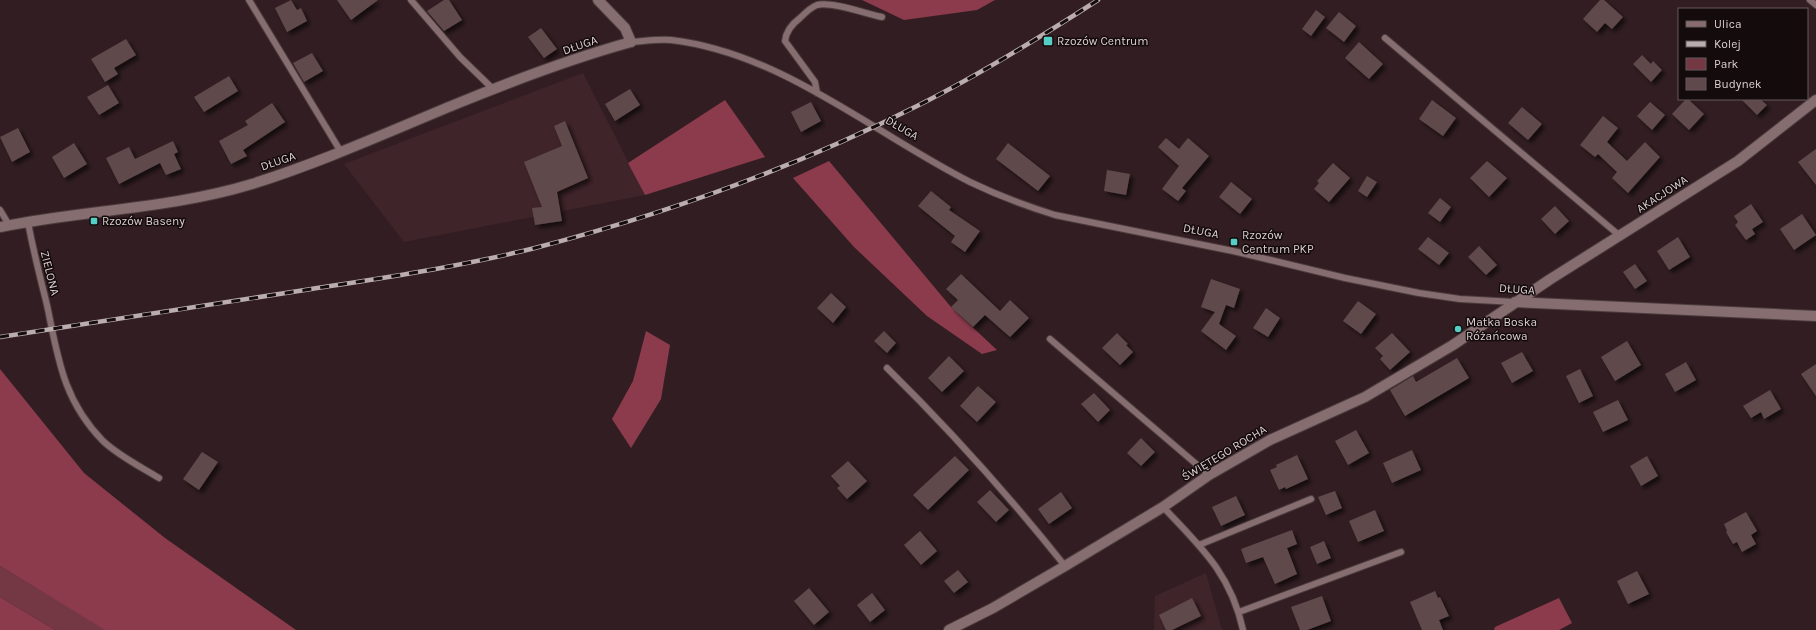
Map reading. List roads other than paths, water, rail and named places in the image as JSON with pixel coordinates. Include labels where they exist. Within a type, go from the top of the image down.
[{"type":"street","points":[[598,0],[625,28],[631,42]]},
{"type":"street","name":"DŁUGA","points":[[4,226],[178,200],[226,191],[276,176],[341,152],[492,89],[631,42]]},
{"type":"street","name":"AKACJOWA","points":[[1515,302],[1738,161],[1816,100]]},
{"type":"street","name":"DŁUGA","points":[[1515,302],[1816,316]]},
{"type":"street","name":"ŚWIĘTEGO ROCHA","points":[[949,630],[993,608],[1066,566],[1163,506],[1209,475],[1293,428],[1365,397],[1453,345],[1515,302]]},
{"type":"lane","points":[[249,0],[341,152]]},
{"type":"lane","points":[[411,0],[460,57],[492,89]]},
{"type":"lane","points":[[1810,0],[1816,5]]},
{"type":"lane","points":[[817,93],[815,82],[785,41],[786,32],[808,10],[817,5],[830,5],[882,17]]},
{"type":"lane","points":[[1385,38],[1475,112],[1620,236]]},
{"type":"lane","name":"DŁUGA","points":[[631,42],[669,40],[699,45],[740,58],[793,79],[970,182],[1028,206],[1055,215],[1233,251],[1345,278],[1419,293],[1460,299],[1515,302]]},
{"type":"lane","points":[[0,210],[4,226]]},
{"type":"lane","name":"ZIELONA","points":[[28,222],[35,263],[52,329],[60,370],[70,395],[90,426],[110,446],[159,478]]},
{"type":"lane","points":[[1050,339],[1209,475]]},
{"type":"lane","points":[[886,368],[953,437],[1066,566]]},
{"type":"lane","points":[[1199,545],[1311,499]]},
{"type":"lane","points":[[1163,506],[1215,563],[1229,587],[1239,612],[1243,630]]},
{"type":"lane","points":[[1239,612],[1401,552]]},
{"type":"railway","points":[[0,337],[363,281],[449,266],[535,248],[633,220],[778,169],[871,128],[917,106],[986,69],[1098,0]]},
{"type":"place","name":"Rzozów Centrum","points":[[1048,41]]},
{"type":"place","name":"Rzozów Baseny","points":[[94,221]]},
{"type":"place","name":"Rzozów Centrum PKP","points":[[1234,242]]},
{"type":"place","name":"Matka Boska Różańcowa","points":[[1458,329]]}]
